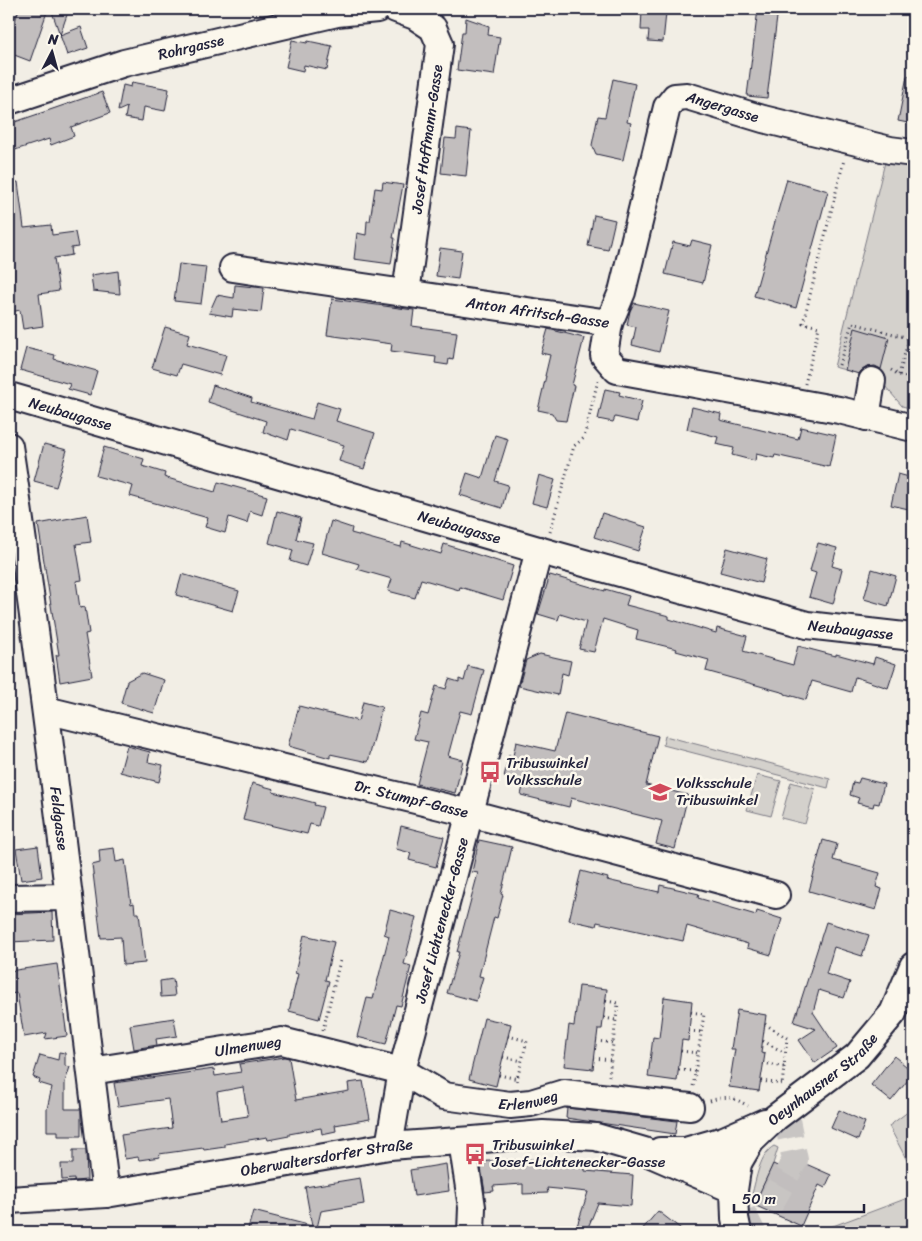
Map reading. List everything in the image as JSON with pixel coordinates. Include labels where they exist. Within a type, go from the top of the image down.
[{"type":"street","name":"Rohrgasse","points":[[9,101],[124,63],[338,13],[377,9]]},
{"type":"street","name":"Josef Hoffmann-Gasse","points":[[396,9],[415,16],[433,28],[440,44],[406,293]]},
{"type":"street","name":"Angergasse","points":[[609,323],[622,292],[667,107],[675,98],[687,96],[762,119],[890,150],[913,153]]},
{"type":"street","name":"Anton Afritsch-Gasse","points":[[233,268],[609,323],[604,355],[617,370],[839,410],[913,428]]},
{"type":"street","points":[[866,417],[879,374]]},
{"type":"street","name":"Neubaugasse","points":[[9,396],[545,539],[807,625],[913,637]]},
{"type":"street","name":"Feldgasse","points":[[9,446],[46,710],[106,1194]]},
{"type":"street","name":"Josef Lichtenecker-Gasse","points":[[389,1146],[402,1072],[545,539]]},
{"type":"street","name":"Dr. Stumpf-Gasse","points":[[46,710],[470,813],[776,895]]},
{"type":"street","points":[[9,898],[69,897]]},
{"type":"street","name":"Oeynhausner Straße","points":[[734,1190],[738,1163],[751,1141],[777,1116],[857,1056],[893,1013],[913,966]]},
{"type":"street","name":"Ulmenweg","points":[[92,1071],[282,1041],[402,1072]]},
{"type":"street","name":"Erlenweg","points":[[402,1072],[444,1096],[510,1105],[531,1103],[564,1093],[690,1107]]},
{"type":"street","points":[[686,1151],[724,1140],[777,1116]]},
{"type":"street","name":"Oberwaltersdorfer Straße","points":[[9,1200],[106,1194],[389,1146],[543,1134],[596,1137],[644,1152]]},
{"type":"street","points":[[462,1141],[472,1207],[471,1232]]},
{"type":"street","points":[[644,1152],[686,1151],[738,1163]]},
{"type":"street","points":[[644,1152],[734,1190],[735,1218],[738,1232]]},
{"type":"path","points":[[800,403],[819,328],[803,324],[849,140]]},
{"type":"path","points":[[839,365],[852,323],[909,338],[899,375]]},
{"type":"path","points":[[545,539],[574,446],[584,438],[604,355]]},
{"type":"path","points":[[879,374],[899,375],[913,379]]},
{"type":"path","points":[[318,1050],[340,961]]},
{"type":"path","points":[[606,1001],[618,1003],[606,1098]]},
{"type":"path","points":[[690,1107],[704,1014],[691,1012]]},
{"type":"path","points":[[604,1018],[616,1020]]},
{"type":"path","points":[[765,1024],[787,1038],[777,1116]]},
{"type":"path","points":[[689,1031],[701,1032]]},
{"type":"path","points":[[508,1036],[526,1041],[518,1080],[510,1105]]},
{"type":"path","points":[[596,1041],[613,1043]]},
{"type":"path","points":[[763,1041],[785,1053]]},
{"type":"path","points":[[681,1051],[698,1053]]},
{"type":"path","points":[[503,1057],[522,1061]]},
{"type":"path","points":[[594,1058],[611,1060]]},
{"type":"path","points":[[763,1063],[784,1067]]},
{"type":"path","points":[[679,1070],[695,1071]]},
{"type":"path","points":[[499,1076],[518,1080]]},
{"type":"path","points":[[761,1081],[782,1084]]},
{"type":"shaded area","points":[[887,154],[913,158],[913,409],[902,406],[879,379],[834,367]]},
{"type":"shaded area","points":[[665,736],[830,779],[828,788],[663,745]]},
{"type":"shaded area","points":[[757,775],[781,781],[771,816],[747,810]]},
{"type":"shaded area","points":[[791,782],[815,789],[805,824],[781,818]]},
{"type":"shaded area","points":[[913,1108],[913,1172],[889,1126]]},
{"type":"shaded area","points":[[774,1146],[778,1148],[773,1164],[758,1197],[752,1194],[759,1167],[765,1154]]},
{"type":"shaded area","points":[[913,1196],[913,1232],[817,1232]]},
{"type":"building","points":[[19,9],[48,9],[30,61],[9,53],[9,38]]},
{"type":"building","points":[[51,9],[69,9],[60,35]]},
{"type":"building","points":[[758,9],[778,9],[767,98],[747,96]]},
{"type":"building","points":[[642,11],[666,13],[663,42],[648,41],[649,30],[641,30]]},
{"type":"building","points":[[466,18],[489,26],[488,35],[500,37],[494,75],[457,70],[462,32],[465,32]]},
{"type":"building","points":[[81,27],[88,48],[67,55],[60,35]]},
{"type":"building","points":[[292,40],[332,46],[327,70],[304,65],[303,71],[286,67]]},
{"type":"building","points":[[907,76],[913,76],[913,124],[898,121]]},
{"type":"building","points":[[613,79],[635,84],[627,122],[631,123],[623,160],[596,154],[592,145],[598,116],[605,117]]},
{"type":"building","points":[[132,82],[169,89],[165,111],[144,107],[142,121],[125,118],[127,107],[118,111],[123,85],[131,87]]},
{"type":"building","points":[[102,92],[110,113],[71,127],[74,136],[51,145],[49,139],[9,152],[9,124]]},
{"type":"building","points":[[457,129],[471,131],[466,176],[441,173],[445,138],[456,139]]},
{"type":"building","points":[[787,179],[828,191],[796,308],[754,296]]},
{"type":"building","points":[[9,182],[18,182],[24,228],[51,225],[52,235],[75,232],[78,247],[71,248],[72,255],[54,258],[59,291],[39,294],[43,326],[23,329],[20,310],[11,312],[9,301]]},
{"type":"building","points":[[383,182],[403,185],[393,238],[395,238],[391,264],[354,259],[357,233],[366,235],[367,221],[370,221],[375,188],[382,189]]},
{"type":"building","points":[[594,215],[615,220],[608,250],[588,246]]},
{"type":"building","points":[[692,240],[712,245],[703,283],[665,274],[673,242],[690,246]]},
{"type":"building","points":[[440,248],[462,251],[458,279],[436,276]]},
{"type":"building","points":[[179,264],[206,267],[201,304],[174,301]]},
{"type":"building","points":[[118,271],[120,294],[93,291],[91,275]]},
{"type":"building","points":[[235,285],[264,288],[261,312],[233,309],[232,317],[209,313],[217,295],[234,298]]},
{"type":"building","points":[[332,299],[414,310],[412,326],[457,332],[453,360],[449,359],[448,365],[435,363],[436,357],[391,351],[392,344],[327,335]]},
{"type":"building","points":[[634,303],[669,311],[659,352],[632,345],[636,327],[627,325]]},
{"type":"building","points":[[165,327],[190,334],[187,344],[226,355],[220,375],[181,364],[177,375],[152,368]]},
{"type":"building","points":[[855,328],[889,338],[881,369],[875,366],[867,367],[859,374],[845,370]]},
{"type":"building","points":[[548,329],[584,338],[572,385],[574,386],[566,421],[556,420],[552,413],[538,410],[550,355],[541,353]]},
{"type":"building","points":[[26,348],[55,355],[54,359],[97,371],[90,395],[68,389],[70,384],[20,370]]},
{"type":"building","points":[[213,385],[252,398],[251,402],[312,419],[317,402],[340,409],[336,421],[375,433],[364,469],[339,461],[344,445],[291,429],[288,440],[277,437],[263,432],[266,421],[208,402]]},
{"type":"building","points":[[605,389],[620,392],[619,395],[642,401],[637,422],[615,417],[613,422],[598,419]]},
{"type":"building","points":[[692,407],[721,414],[720,420],[798,439],[801,427],[836,435],[829,467],[775,455],[774,458],[756,454],[755,461],[732,455],[734,448],[716,444],[718,437],[687,429]]},
{"type":"building","points":[[495,435],[508,439],[495,481],[508,485],[502,508],[460,495],[467,473],[482,478]]},
{"type":"building","points":[[44,444],[67,450],[56,487],[34,481]]},
{"type":"building","points":[[104,447],[144,459],[142,466],[165,473],[164,477],[215,492],[218,482],[267,496],[262,515],[250,511],[247,523],[229,517],[225,533],[205,527],[208,518],[130,496],[133,486],[96,476]]},
{"type":"building","points":[[898,474],[913,478],[913,510],[891,505]]},
{"type":"building","points":[[539,475],[555,480],[547,507],[532,503]]},
{"type":"building","points":[[277,511],[301,518],[296,539],[313,543],[306,566],[290,561],[293,550],[269,543]]},
{"type":"building","points":[[602,513],[646,527],[638,551],[594,537]]},
{"type":"building","points":[[87,515],[91,542],[76,544],[82,580],[76,581],[80,608],[85,607],[89,633],[85,634],[92,676],[60,682],[56,655],[59,655],[38,524]]},
{"type":"building","points":[[331,521],[352,528],[351,533],[401,547],[402,542],[441,554],[444,544],[513,566],[503,600],[460,587],[459,590],[421,579],[415,598],[388,591],[392,579],[357,569],[359,564],[322,553]]},
{"type":"building","points":[[818,543],[837,548],[832,566],[842,569],[833,604],[809,597],[816,573],[810,571]]},
{"type":"building","points":[[727,548],[767,559],[761,583],[720,572]]},
{"type":"building","points":[[872,569],[896,576],[888,606],[864,599]]},
{"type":"building","points":[[182,574],[239,591],[233,611],[176,595]]},
{"type":"building","points":[[550,575],[629,596],[626,605],[669,616],[669,619],[716,633],[717,628],[747,636],[743,651],[793,665],[798,646],[873,664],[875,657],[896,664],[888,688],[855,677],[851,692],[812,681],[806,700],[706,671],[709,660],[676,651],[677,649],[636,639],[638,630],[603,619],[594,652],[579,649],[586,622],[560,614],[558,620],[538,614]]},
{"type":"building","points":[[540,654],[571,661],[568,675],[562,673],[558,695],[519,686],[526,660]]},
{"type":"building","points":[[468,666],[484,670],[472,714],[460,711],[448,756],[463,760],[455,793],[417,784],[428,742],[414,739],[421,713],[428,715],[436,686],[446,689],[449,679],[459,682],[459,679],[464,681]]},
{"type":"building","points":[[142,673],[164,680],[154,713],[121,703],[127,681]]},
{"type":"building","points":[[363,702],[382,707],[368,762],[330,754],[330,758],[288,746],[299,706],[358,721]]},
{"type":"building","points":[[565,713],[658,736],[646,785],[688,795],[675,849],[656,844],[662,821],[571,798],[569,807],[521,795],[524,782],[504,777],[509,755],[513,756],[516,742],[555,751]]},
{"type":"building","points":[[127,746],[150,752],[148,762],[163,765],[159,782],[120,772]]},
{"type":"building","points":[[860,778],[884,784],[879,804],[874,803],[873,807],[857,803],[859,798],[850,795],[853,782],[858,783]]},
{"type":"building","points":[[252,783],[274,789],[273,792],[315,803],[314,805],[323,807],[318,826],[310,824],[307,834],[243,820]]},
{"type":"building","points":[[401,826],[444,837],[436,867],[409,860],[411,853],[396,849]]},
{"type":"building","points":[[479,840],[512,847],[501,894],[503,895],[497,918],[494,917],[479,976],[483,977],[476,1001],[447,993],[478,873],[472,872]]},
{"type":"building","points":[[823,840],[837,844],[833,860],[880,873],[876,887],[882,889],[876,910],[809,891]]},
{"type":"building","points":[[38,846],[42,877],[21,880],[16,849]]},
{"type":"building","points":[[114,848],[116,862],[125,860],[131,904],[134,903],[135,913],[139,913],[145,963],[123,965],[121,937],[101,938],[92,865],[100,863],[99,850]]},
{"type":"building","points":[[581,871],[608,878],[607,880],[659,892],[660,885],[699,894],[698,898],[756,915],[757,911],[782,919],[771,955],[747,948],[748,944],[687,926],[683,941],[597,922],[596,926],[569,920]]},
{"type":"building","points":[[390,910],[416,917],[404,964],[411,966],[401,1006],[396,1005],[386,1044],[357,1037],[367,998],[373,999],[389,936],[384,934]]},
{"type":"building","points":[[52,912],[53,940],[9,942],[9,914]]},
{"type":"building","points":[[826,922],[869,935],[862,956],[834,947],[826,974],[850,982],[844,998],[819,990],[813,1012],[837,1048],[815,1063],[799,1040],[816,1029],[794,1022]]},
{"type":"building","points":[[304,935],[334,942],[325,980],[329,981],[319,1019],[289,1011],[298,974],[295,973]]},
{"type":"building","points":[[57,964],[67,1036],[45,1039],[47,1033],[24,1037],[17,993],[9,994],[9,971]]},
{"type":"building","points":[[173,979],[175,996],[161,997],[160,981]]},
{"type":"building","points":[[579,986],[607,989],[602,1029],[598,1029],[593,1069],[564,1066],[569,1025],[574,1026]]},
{"type":"building","points":[[664,997],[692,1001],[688,1041],[682,1040],[677,1081],[648,1077],[653,1037],[659,1038]]},
{"type":"building","points":[[737,1010],[766,1015],[761,1053],[765,1054],[759,1091],[729,1087],[735,1049],[731,1049]]},
{"type":"building","points":[[174,1018],[177,1036],[156,1039],[157,1045],[134,1049],[130,1025]]},
{"type":"building","points":[[484,1018],[511,1024],[496,1086],[469,1079]]},
{"type":"building","points":[[59,1052],[65,1053],[65,1066],[70,1067],[65,1082],[65,1109],[81,1109],[81,1136],[58,1136],[58,1131],[47,1131],[47,1109],[52,1087],[39,1083],[40,1080],[33,1077],[40,1055],[58,1060]]},
{"type":"building","points":[[894,1056],[913,1074],[891,1101],[871,1085]]},
{"type":"building","points":[[284,1057],[289,1058],[296,1100],[349,1091],[348,1083],[363,1081],[370,1119],[335,1125],[336,1131],[322,1134],[321,1128],[268,1140],[267,1137],[225,1144],[225,1147],[159,1154],[160,1157],[139,1160],[138,1157],[125,1159],[121,1135],[172,1128],[168,1099],[118,1106],[114,1083],[214,1069],[215,1076],[241,1072],[239,1064]],"holes":[[[243,1087],[248,1116],[221,1120],[217,1092]]]},
{"type":"building","points":[[567,1108],[677,1121],[675,1134],[566,1118]]},
{"type":"building","points":[[839,1110],[865,1122],[858,1140],[831,1128]]},
{"type":"building","points":[[73,1150],[86,1150],[87,1180],[62,1180],[61,1164],[73,1164]]},
{"type":"building","points":[[546,1159],[547,1165],[585,1168],[585,1171],[633,1175],[631,1206],[598,1203],[587,1230],[577,1226],[588,1192],[547,1188],[548,1193],[523,1194],[523,1184],[493,1186],[494,1191],[485,1192],[480,1162]]},
{"type":"building","points":[[446,1164],[449,1191],[414,1196],[410,1170]]},
{"type":"building","points":[[773,1164],[800,1176],[806,1164],[831,1175],[825,1188],[819,1185],[801,1226],[754,1205]]},
{"type":"building","points":[[360,1178],[364,1204],[321,1211],[316,1232],[247,1232],[253,1211],[312,1226],[305,1187]]},
{"type":"building","points":[[658,1211],[685,1232],[640,1232]]},
{"type":"tunnel","points":[[737,1230],[763,1217],[795,1160],[785,1110]]},
{"type":"place","name":"Tribuswinkel Volksschule","points":[[490,772]]},
{"type":"place","name":"Volksschule Tribuswinkel","points":[[660,792]]},
{"type":"place","name":"Tribuswinkel Josef-Lichtenecker-Gasse","points":[[475,1154]]}]
